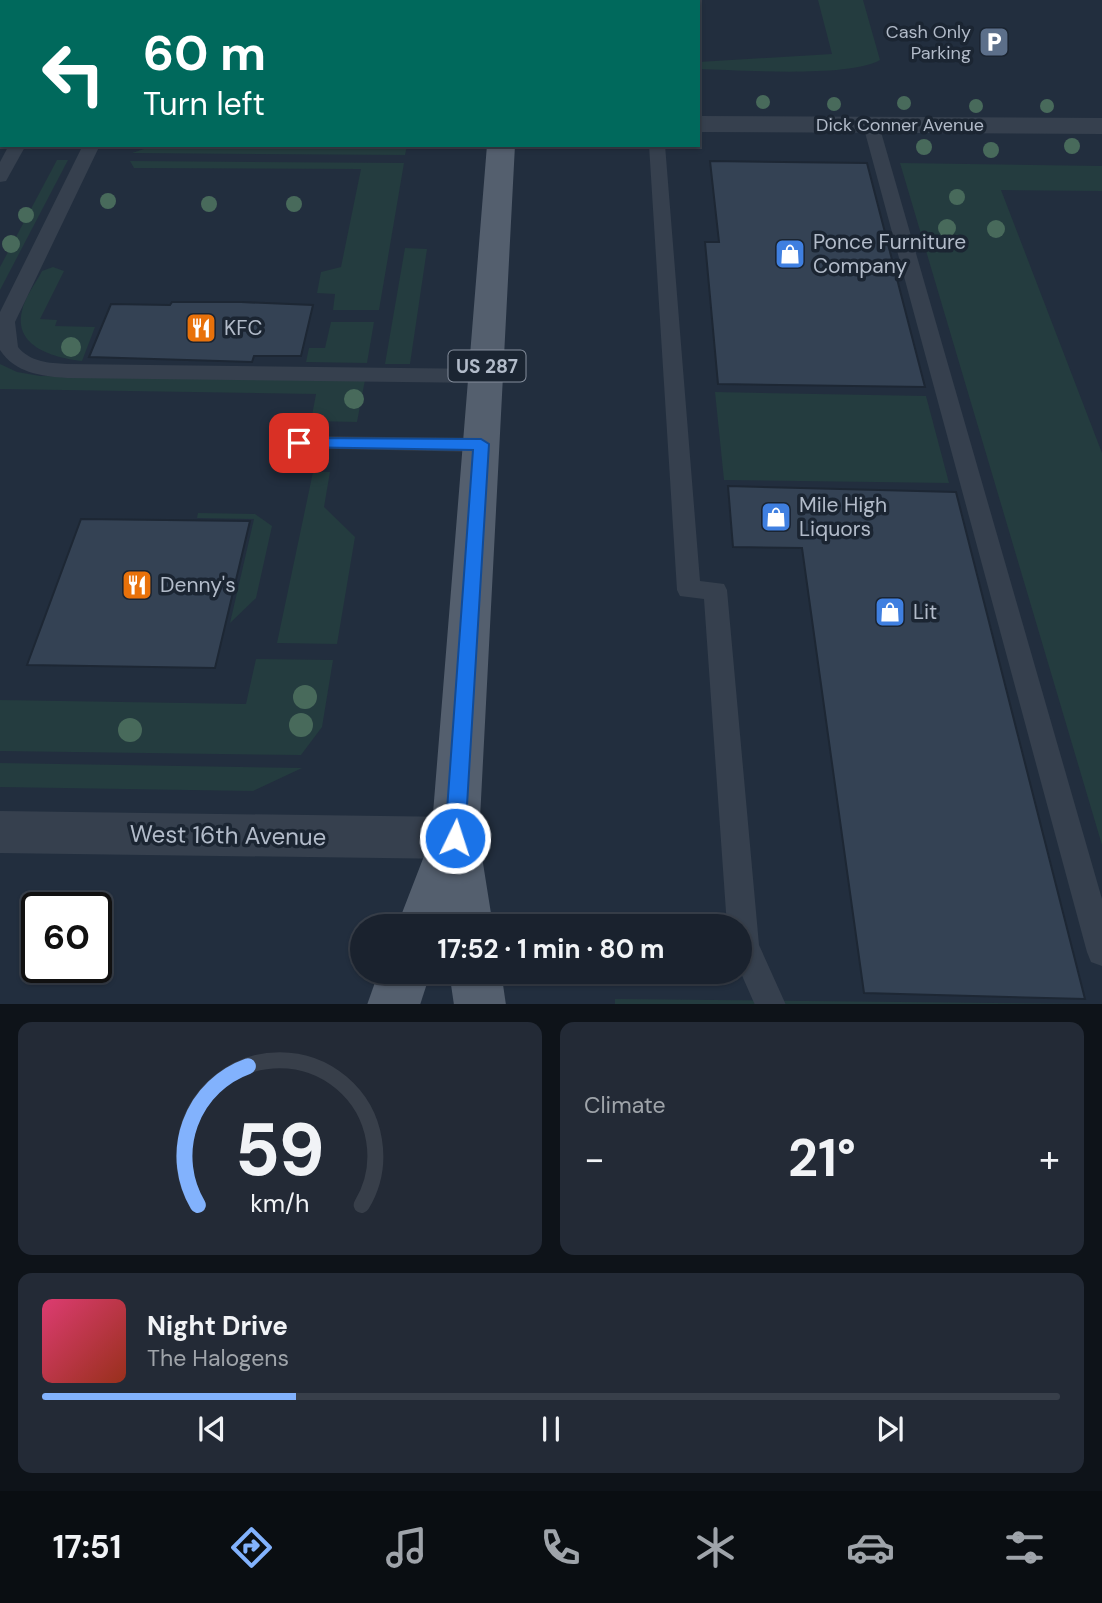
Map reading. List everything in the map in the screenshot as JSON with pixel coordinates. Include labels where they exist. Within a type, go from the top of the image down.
[{"type":"main road","name":"US 287","points":[[466,914],[455,838],[501,147]]},
{"type":"main road","name":"US 287","points":[[426,914],[455,838]]},
{"type":"main road","points":[[393,1004],[400,984]]},
{"type":"main road","points":[[477,984],[480,1004]]},
{"type":"street","name":"Dick Conner Avenue","points":[[700,124],[1102,126]]},
{"type":"street","name":"West 16th Avenue","points":[[0,832],[455,838]]},
{"type":"lane","points":[[871,125],[1102,952]]},
{"type":"lane","points":[[0,177],[17,147]]},
{"type":"lane","points":[[91,147],[5,322],[2,337],[7,351],[21,362],[42,369],[486,376]]},
{"type":"lane","points":[[657,147],[689,590],[715,590],[740,914]]},
{"type":"lane","points":[[299,443],[481,444]]},
{"type":"lane","points":[[752,966],[771,1004]]},
{"type":"green space","points":[[818,0],[863,0],[880,60],[865,66],[819,71],[700,69],[700,62],[832,54]]},
{"type":"green space","points":[[150,147],[407,147],[405,155],[132,153]]},
{"type":"green space","points":[[57,160],[68,160],[0,290],[0,267]]},
{"type":"green space","points":[[130,161],[404,163],[379,310],[333,310],[335,294],[317,293],[321,272],[341,267],[361,169],[134,168]]},
{"type":"green space","points":[[900,163],[1102,166],[1102,191],[1001,190],[1102,453],[1102,845]]},
{"type":"green space","points":[[405,248],[427,249],[410,364],[385,364]]},
{"type":"green space","points":[[53,267],[64,271],[40,319],[57,320],[55,326],[95,327],[82,361],[60,357],[38,348],[24,334],[21,323],[25,301],[42,271]]},
{"type":"green space","points":[[331,322],[374,322],[367,363],[306,362],[309,348],[325,348]]},
{"type":"green space","points":[[0,364],[17,372],[40,376],[365,380],[357,422],[311,421],[316,394],[0,389]]},
{"type":"green space","points":[[715,392],[926,396],[949,483],[724,480]]},
{"type":"green space","points":[[313,472],[330,472],[324,507],[355,537],[337,644],[277,643]]},
{"type":"green space","points":[[198,513],[255,514],[272,526],[256,598],[230,623],[254,519],[197,518]]},
{"type":"green space","points":[[256,659],[333,660],[322,727],[301,755],[0,751],[0,700],[246,704]]},
{"type":"green space","points":[[0,763],[302,768],[253,791],[0,787]]},
{"type":"green space","points":[[615,999],[1089,1004],[615,1004]]},
{"type":"building","points":[[710,161],[867,163],[925,387],[718,384],[705,242],[719,242]]},
{"type":"building","points":[[172,302],[313,305],[301,356],[254,356],[252,362],[89,357],[111,304],[170,305]]},
{"type":"building","points":[[728,486],[956,492],[1085,999],[864,993],[802,548],[733,547]]},
{"type":"building","points":[[81,519],[250,521],[215,668],[27,665]]},
{"type":"place","name":"Cash Only Parking","points":[[994,42]]},
{"type":"place","name":"Ponce Furniture Company","points":[[790,254]]},
{"type":"place","name":"KFC","points":[[201,328]]},
{"type":"place","name":"Mile High Liquors","points":[[776,517]]},
{"type":"place","name":"Denny's","points":[[137,585]]},
{"type":"place","name":"Lit","points":[[890,612]]},
{"type":"route","points":[[299,443],[481,444],[455,838]]}]
